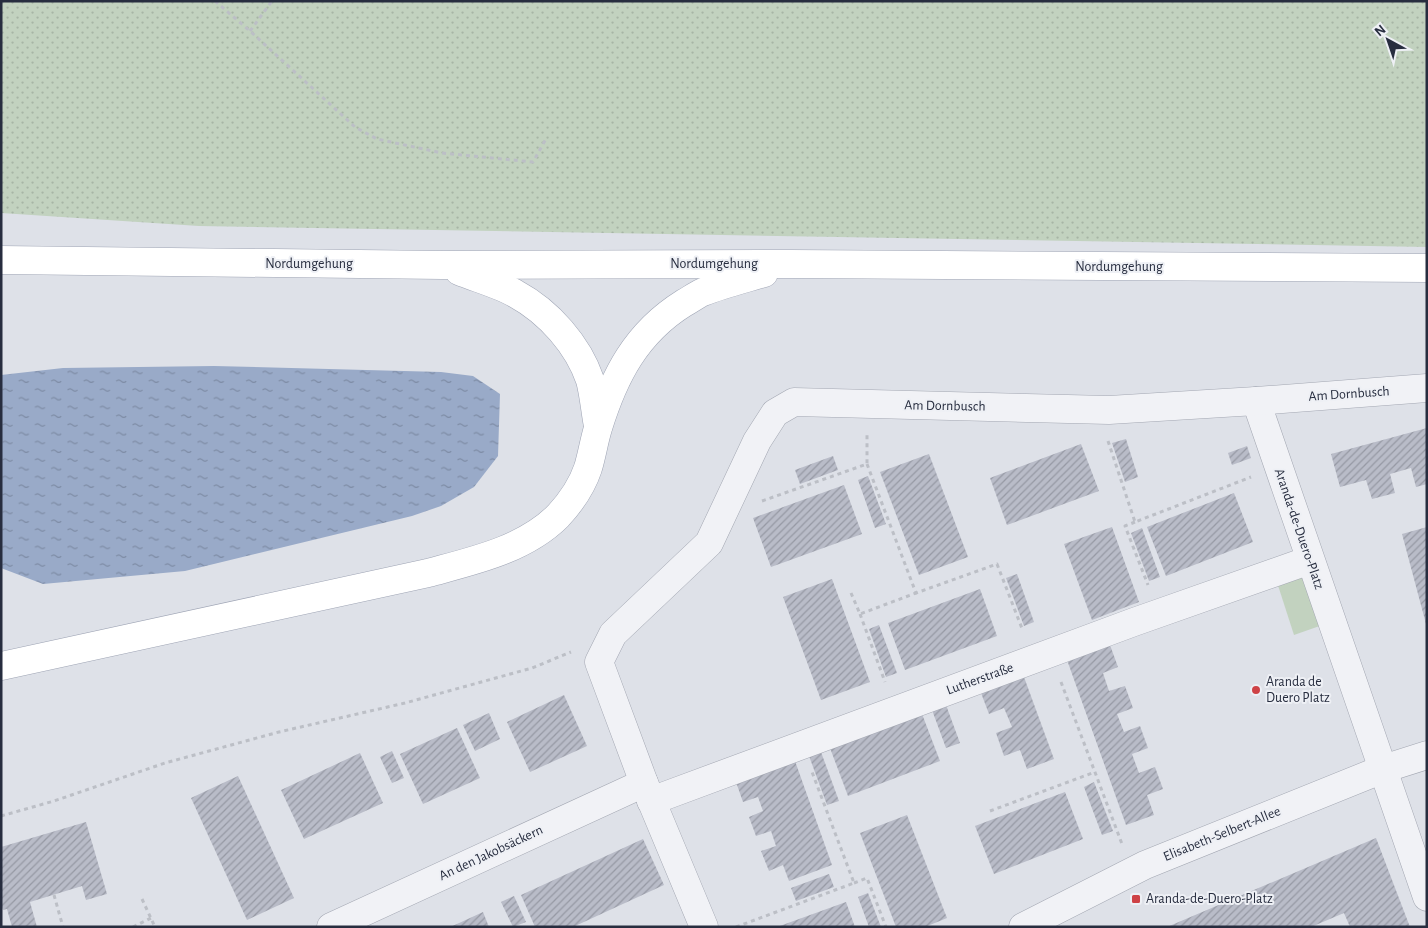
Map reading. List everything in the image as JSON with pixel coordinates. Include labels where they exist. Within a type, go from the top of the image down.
[{"type":"main road","name":"Nordumgehung","points":[[1,260],[443,265],[792,264],[1427,268]]},
{"type":"main road","points":[[1,666],[428,573],[472,561],[509,548],[535,534],[557,517],[575,495],[587,469],[598,428],[617,378],[632,352],[648,332],[671,311],[702,292],[792,264]]},
{"type":"main road","points":[[443,265],[516,293],[542,311],[563,333],[579,355],[590,381],[598,428]]},
{"type":"street","name":"Am Dornbusch","points":[[647,792],[599,662],[613,634],[708,543],[757,442],[775,413],[794,402],[1098,410],[1256,401],[1427,388]]},
{"type":"street","name":"Aranda-de-Duero-Platz","points":[[1256,401],[1427,898]]},
{"type":"street","name":"Lutherstraße","points":[[647,792],[802,745],[1042,656],[1310,560]]},
{"type":"street","name":"Elisabeth-Selbert-Allee","points":[[1023,927],[1132,871],[1383,769],[1427,755]]},
{"type":"street","name":"An den Jakobsäckern","points":[[336,926],[647,792]]},
{"type":"street","points":[[647,792],[704,927]]},
{"type":"path","points":[[215,1],[250,30],[355,127],[377,139],[442,153],[533,162],[547,137]]},
{"type":"path","points":[[250,30],[272,1]]},
{"type":"path","points":[[868,404],[867,464],[916,593]]},
{"type":"path","points":[[1098,410],[1135,522]]},
{"type":"path","points":[[722,515],[867,464]]},
{"type":"path","points":[[1159,614],[1125,526],[1278,467]]},
{"type":"path","points":[[860,614],[997,564],[1095,772],[1132,871]]},
{"type":"path","points":[[852,593],[896,710]]},
{"type":"path","points":[[1,816],[54,801],[165,764],[279,732],[404,703],[532,668],[613,634]]},
{"type":"path","points":[[802,745],[854,883]]},
{"type":"path","points":[[990,811],[1095,772]]},
{"type":"path","points":[[736,927],[867,878],[886,927]]},
{"type":"path","points":[[54,895],[63,927]]},
{"type":"path","points":[[142,899],[155,927]]},
{"type":"path","points":[[133,927],[151,918]]},
{"type":"green space","points":[[1,1],[1427,1],[1427,247],[199,226],[1,213]]},
{"type":"green space","points":[[1307,561],[1331,622],[1294,635],[1274,573]]},
{"type":"water","points":[[214,366],[441,372],[473,376],[500,394],[498,456],[474,487],[441,506],[412,516],[185,571],[43,584],[1,568],[1,375],[63,368]]},
{"type":"building","points":[[1427,428],[1427,484],[1416,487],[1411,468],[1390,474],[1395,493],[1372,499],[1366,480],[1340,487],[1331,454]]},
{"type":"building","points":[[1126,439],[1138,477],[1125,482],[1112,443]]},
{"type":"building","points":[[1081,444],[1099,491],[1007,525],[990,478]]},
{"type":"building","points":[[1247,446],[1251,458],[1232,465],[1228,453]]},
{"type":"building","points":[[929,454],[968,557],[919,575],[880,472]]},
{"type":"building","points":[[833,456],[838,470],[800,484],[795,470]]},
{"type":"building","points":[[868,476],[886,524],[875,528],[858,480]]},
{"type":"building","points":[[844,485],[862,534],[771,567],[753,518]]},
{"type":"building","points":[[1234,493],[1253,542],[1166,576],[1147,527]]},
{"type":"building","points":[[1112,527],[1139,602],[1092,620],[1064,544]]},
{"type":"building","points":[[1427,527],[1427,624],[1426,624],[1402,534]]},
{"type":"building","points":[[1142,528],[1160,577],[1149,581],[1131,533]]},
{"type":"building","points":[[1017,574],[1034,622],[1024,626],[1006,578]]},
{"type":"building","points":[[832,579],[870,682],[821,700],[783,597]]},
{"type":"building","points":[[980,589],[997,636],[905,670],[888,623]]},
{"type":"building","points":[[879,625],[897,673],[886,677],[869,629]]},
{"type":"building","points":[[1110,645],[1118,667],[1103,673],[1109,691],[1125,686],[1133,708],[1117,714],[1124,732],[1140,726],[1148,748],[1132,754],[1139,773],[1155,767],[1163,789],[1147,795],[1154,815],[1126,825],[1067,660]]},
{"type":"building","points":[[1024,677],[1054,759],[1027,769],[1020,750],[1004,756],[996,733],[1012,727],[1004,708],[989,714],[981,693]]},
{"type":"building","points":[[564,695],[587,746],[530,772],[507,722]]},
{"type":"building","points":[[946,705],[960,743],[946,748],[932,710]]},
{"type":"building","points":[[489,713],[500,739],[475,751],[463,725]]},
{"type":"building","points":[[922,714],[940,761],[848,796],[830,748]]},
{"type":"building","points":[[457,728],[480,778],[423,804],[400,754]]},
{"type":"building","points":[[392,751],[404,778],[392,783],[380,757]]},
{"type":"building","points":[[821,752],[839,801],[827,805],[809,756]]},
{"type":"building","points":[[360,753],[383,803],[304,839],[281,790]]},
{"type":"building","points":[[795,761],[832,865],[789,881],[783,865],[769,871],[761,851],[776,846],[771,831],[756,836],[749,817],[763,811],[758,797],[743,802],[736,782]]},
{"type":"building","points":[[238,776],[294,898],[247,920],[191,798]]},
{"type":"building","points":[[1094,782],[1113,831],[1102,835],[1084,787]]},
{"type":"building","points":[[1065,792],[1083,839],[994,874],[975,826]]},
{"type":"building","points":[[907,815],[947,918],[925,927],[896,927],[860,833]]},
{"type":"building","points":[[86,822],[107,894],[86,900],[82,886],[30,902],[37,927],[12,927],[7,909],[3,910],[1,906],[1,847]]},
{"type":"building","points":[[1376,838],[1410,927],[1350,927],[1344,913],[1311,927],[1167,927]]},
{"type":"building","points":[[643,839],[664,885],[573,927],[535,927],[521,895]]},
{"type":"building","points":[[829,874],[834,887],[796,901],[791,888]]},
{"type":"building","points":[[868,893],[881,927],[869,927],[858,897]]},
{"type":"building","points":[[514,896],[526,922],[513,927],[501,902]]},
{"type":"building","points":[[846,902],[855,927],[777,927]]},
{"type":"building","points":[[483,912],[489,927],[450,927],[457,924]]},
{"type":"place","name":"Aranda de Duero Platz","points":[[1256,690]]},
{"type":"place","name":"Aranda-de-Duero-Platz","points":[[1136,899]]}]
